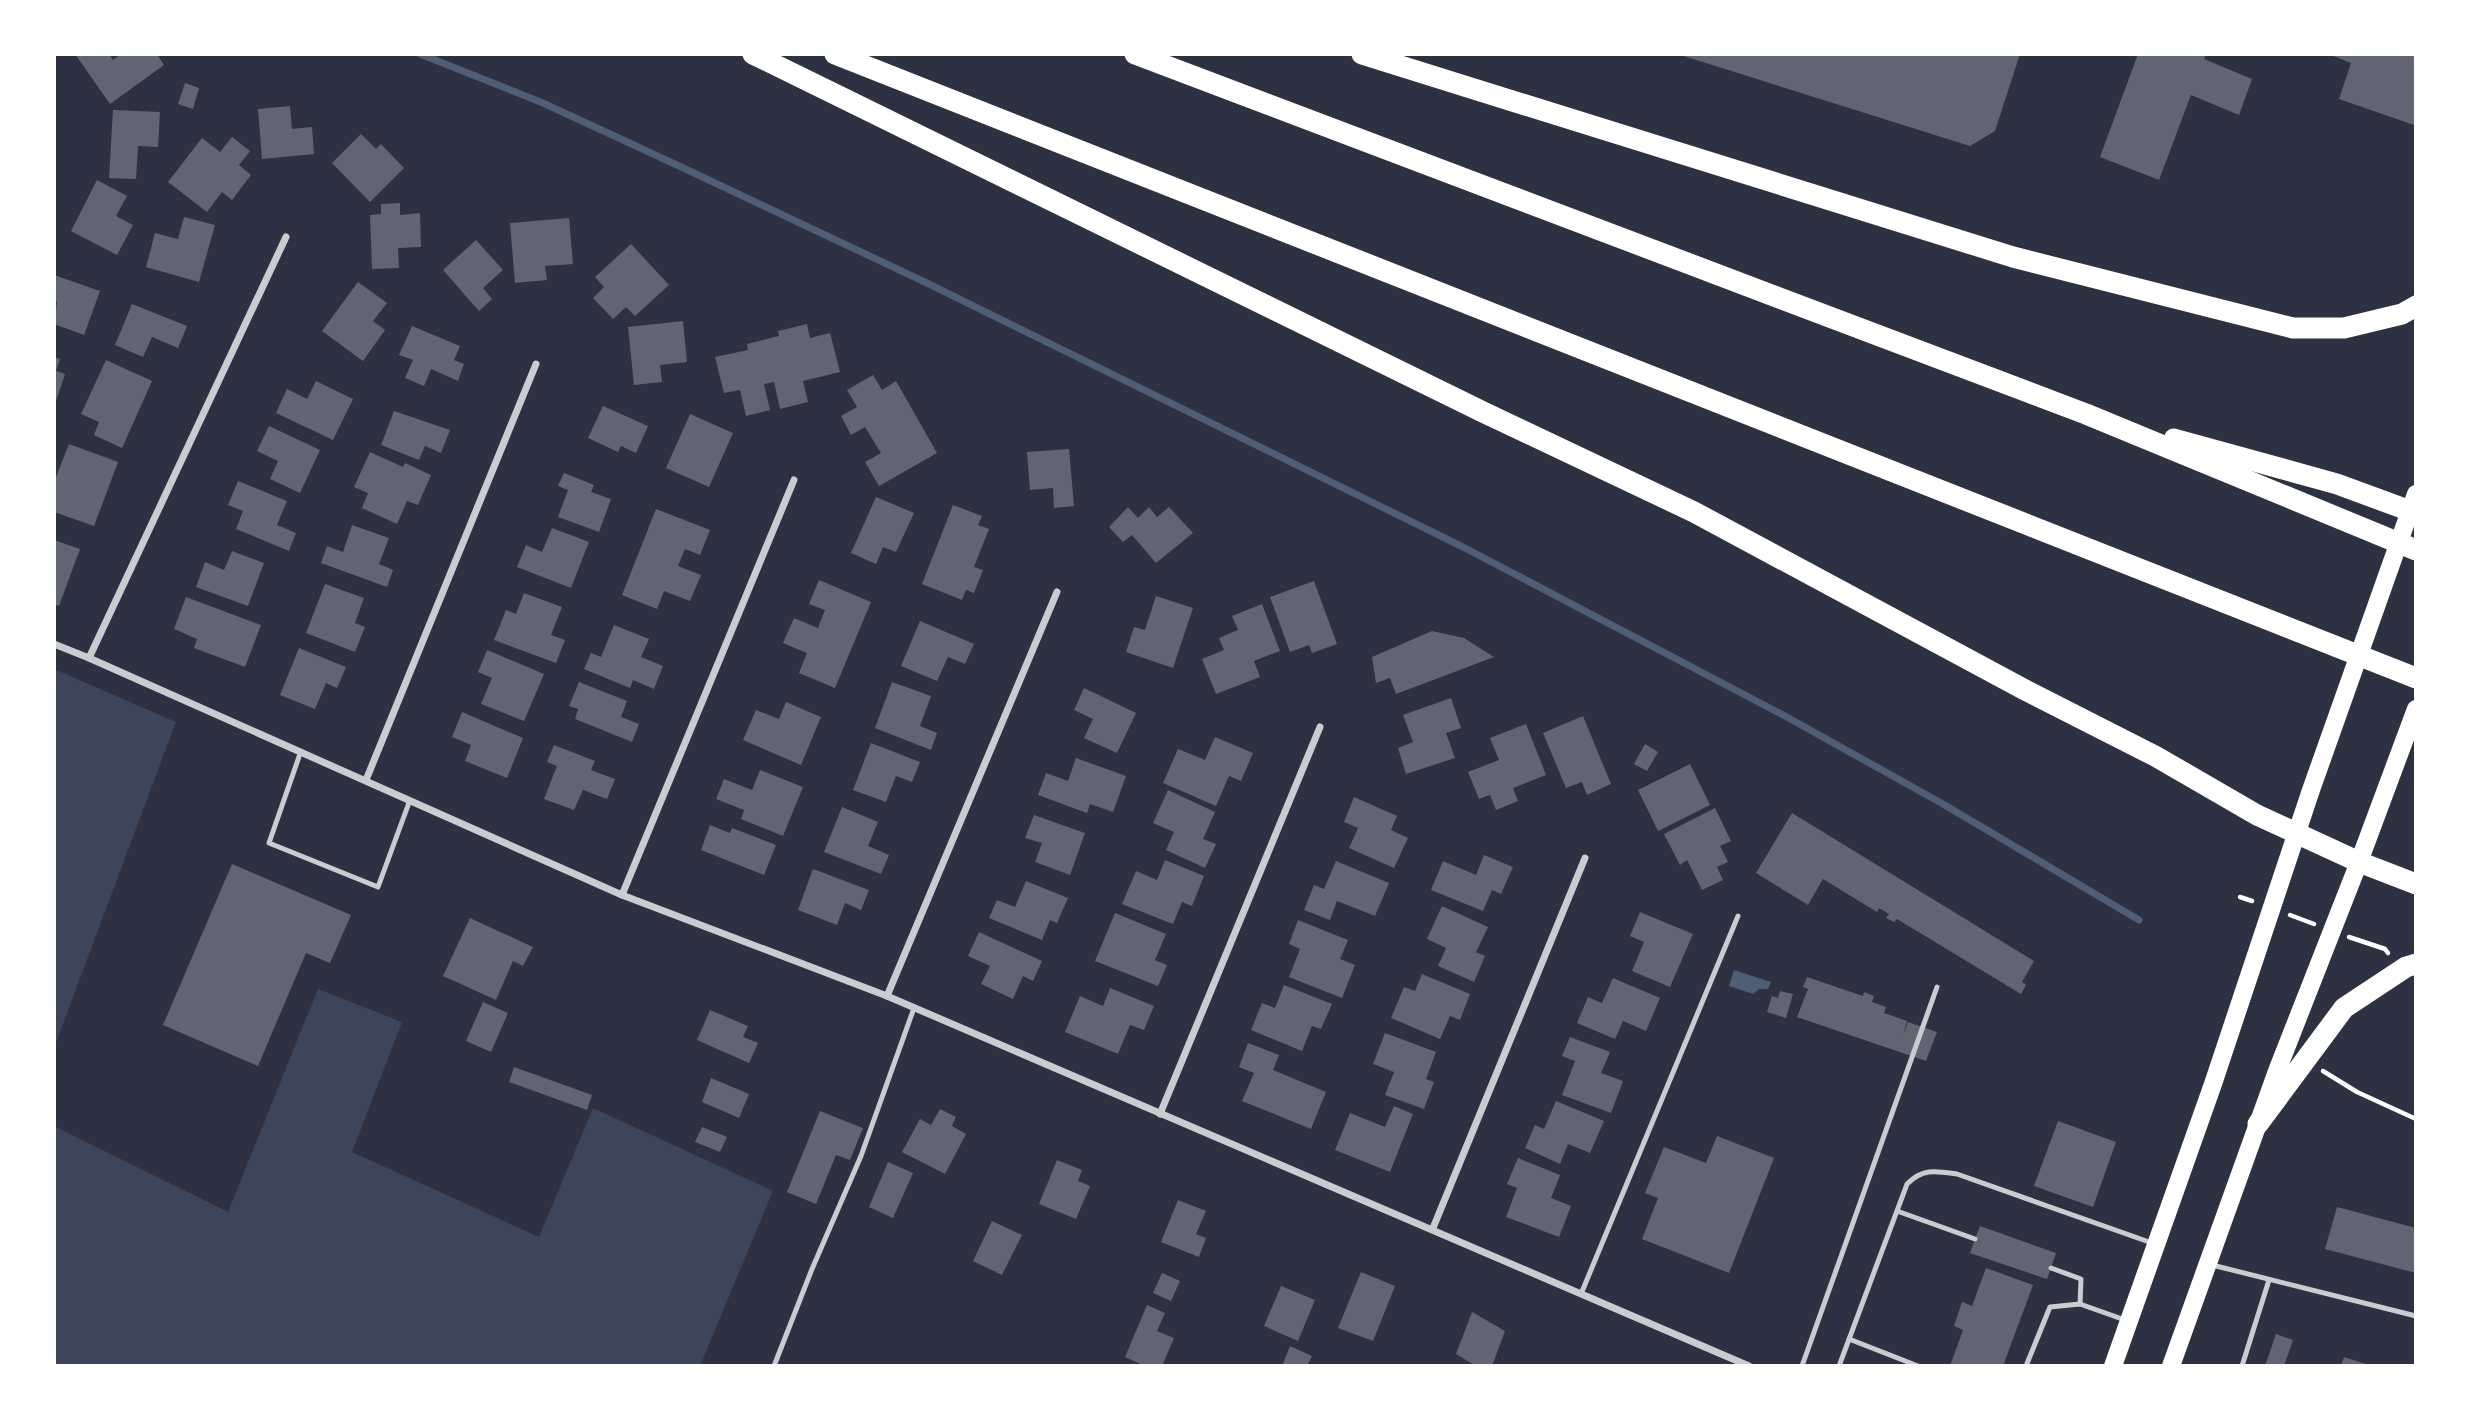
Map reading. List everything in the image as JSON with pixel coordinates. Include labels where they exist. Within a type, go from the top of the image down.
[{"type":"highway","points":[[753,54],[1483,412],[1694,512],[2027,691],[2155,756],[2258,815],[2359,862],[2416,884]]},
{"type":"highway","points":[[835,54],[2416,678]]},
{"type":"highway","points":[[1135,54],[2086,414],[2416,550]]},
{"type":"highway","points":[[1362,54],[2013,257],[2293,328],[2344,328],[2402,314],[2416,306]]},
{"type":"highway","points":[[2086,414],[2337,484],[2416,513]]},
{"type":"highway","points":[[2258,1124],[2344,1008],[2406,967],[2416,964]]},
{"type":"main road","points":[[2113,1366],[2416,494]]},
{"type":"main road","points":[[2171,1366],[2258,1124],[2416,709]]},
{"type":"street","points":[[89,658],[286,237]]},
{"type":"street","points":[[366,780],[536,363]]},
{"type":"street","points":[[622,895],[794,480]]},
{"type":"street","points":[[887,996],[1057,593]]},
{"type":"street","points":[[54,644],[622,895],[887,996],[1433,1228],[1749,1366]]},
{"type":"street","points":[[1160,1114],[1320,727]]},
{"type":"street","points":[[1433,1228],[1585,858]]},
{"type":"lane","points":[[301,751],[269,843],[378,887],[410,800]]},
{"type":"lane","points":[[1581,1294],[1738,916]]},
{"type":"lane","points":[[1801,1366],[1937,987]]},
{"type":"lane","points":[[774,1366],[861,1156],[915,1008]]},
{"type":"lane","points":[[1839,1366],[1906,1184],[1916,1175],[1933,1171],[1956,1174],[2156,1245]]},
{"type":"lane","points":[[1897,1211],[1975,1239]]},
{"type":"lane","points":[[2208,1264],[2416,1316]]},
{"type":"lane","points":[[2051,1268],[2081,1279],[2080,1304]]},
{"type":"lane","points":[[2242,1366],[2269,1280]]},
{"type":"lane","points":[[2026,1366],[2050,1307],[2080,1304],[2129,1321]]},
{"type":"lane","points":[[1849,1339],[1918,1366]]},
{"type":"path","points":[[2240,897],[2385,948],[2389,954]]},
{"type":"path","points":[[2306,1059],[2357,1092],[2416,1119]]},
{"type":"shaded area","points":[[54,669],[176,722],[54,1048]]},
{"type":"shaded area","points":[[1734,970],[1771,982],[1768,989],[1759,989],[1753,994],[1729,986]]},
{"type":"shaded area","points":[[318,989],[402,1022],[352,1152],[539,1237],[593,1108],[773,1191],[700,1366],[54,1366],[54,1126],[228,1212]]},
{"type":"building","points":[[75,54],[109,54],[113,60],[121,54],[157,54],[164,65],[110,104]]},
{"type":"building","points":[[1677,54],[2020,54],[1995,131],[1970,146]]},
{"type":"building","points":[[2138,54],[2206,54],[2204,59],[2252,79],[2239,115],[2191,95],[2159,180],[2100,157]]},
{"type":"building","points":[[2328,54],[2416,54],[2414,125],[2339,99],[2351,63]]},
{"type":"building","points":[[185,83],[199,88],[193,109],[178,104]]},
{"type":"building","points":[[290,106],[292,129],[312,127],[314,154],[262,159],[258,109]]},
{"type":"building","points":[[113,110],[160,112],[158,147],[138,146],[136,179],[109,178]]},
{"type":"building","points":[[361,134],[376,149],[381,144],[404,168],[370,202],[332,163]]},
{"type":"building","points":[[232,137],[250,151],[239,165],[251,175],[232,200],[222,192],[207,212],[168,182],[202,138],[220,152]]},
{"type":"building","points":[[97,180],[127,196],[116,216],[133,225],[117,255],[71,231]]},
{"type":"building","points":[[400,203],[400,215],[420,213],[421,247],[398,248],[399,268],[372,269],[370,215],[381,214],[381,204]]},
{"type":"building","points":[[184,217],[215,225],[199,282],[146,267],[155,233],[178,239]]},
{"type":"building","points":[[569,218],[573,264],[545,266],[547,280],[515,283],[510,223]]},
{"type":"building","points":[[476,240],[503,270],[483,288],[492,299],[479,311],[443,270]]},
{"type":"building","points":[[631,244],[669,285],[635,316],[626,307],[613,319],[593,298],[604,287],[595,277]]},
{"type":"building","points":[[54,275],[100,291],[84,335],[54,324],[57,302],[54,301]]},
{"type":"building","points":[[358,282],[387,303],[373,321],[385,330],[363,361],[322,331]]},
{"type":"building","points":[[132,304],[187,326],[178,348],[152,337],[143,357],[115,345]]},
{"type":"building","points":[[683,321],[687,362],[660,365],[662,382],[634,385],[628,327]]},
{"type":"building","points":[[807,324],[810,338],[830,333],[840,372],[803,381],[808,402],[780,409],[774,382],[764,384],[770,410],[746,416],[740,390],[724,393],[715,357],[748,350],[747,344],[779,336],[778,331]]},
{"type":"building","points":[[412,326],[460,346],[454,360],[464,364],[458,381],[431,369],[424,386],[405,378],[413,360],[399,355]]},
{"type":"building","points":[[54,357],[60,359],[56,371],[65,374],[55,404]]},
{"type":"building","points":[[106,360],[152,381],[122,448],[94,435],[99,422],[81,414]]},
{"type":"building","points":[[873,375],[882,390],[896,381],[937,453],[879,486],[865,462],[881,453],[865,427],[851,435],[841,416],[857,407],[847,390]]},
{"type":"building","points":[[316,381],[353,399],[333,440],[276,413],[287,389],[307,399]]},
{"type":"building","points":[[603,406],[648,426],[636,453],[621,446],[618,452],[588,438]]},
{"type":"building","points":[[394,411],[450,430],[441,453],[425,446],[419,460],[381,445]]},
{"type":"building","points":[[690,414],[733,433],[709,487],[666,468]]},
{"type":"building","points":[[269,426],[320,450],[300,493],[270,479],[278,461],[257,451]]},
{"type":"building","points":[[69,444],[118,462],[94,526],[54,512],[54,482]]},
{"type":"building","points":[[1069,449],[1074,506],[1054,508],[1053,488],[1030,490],[1027,452]]},
{"type":"building","points":[[370,452],[403,467],[405,463],[431,475],[418,505],[407,501],[397,524],[362,508],[368,493],[354,487]]},
{"type":"building","points":[[564,473],[594,485],[591,492],[611,499],[599,532],[558,517],[568,490],[558,486]]},
{"type":"building","points":[[238,481],[287,501],[277,525],[296,533],[289,551],[236,529],[243,511],[228,505]]},
{"type":"building","points":[[876,497],[914,513],[896,552],[883,547],[876,564],[851,553]]},
{"type":"building","points":[[953,505],[982,516],[978,525],[989,529],[974,567],[983,570],[974,593],[966,590],[962,600],[922,584]]},
{"type":"building","points":[[1128,507],[1138,518],[1149,507],[1157,517],[1169,507],[1193,533],[1156,563],[1132,535],[1123,542],[1109,527]]},
{"type":"building","points":[[656,509],[710,530],[700,555],[685,549],[678,566],[701,575],[690,601],[664,591],[657,609],[622,595]]},
{"type":"building","points":[[352,525],[389,538],[379,564],[393,570],[387,587],[321,563],[327,546],[343,552]]},
{"type":"building","points":[[552,528],[589,542],[571,588],[517,567],[526,545],[542,552]]},
{"type":"building","points":[[54,540],[80,549],[59,606],[54,604]]},
{"type":"building","points":[[232,551],[264,563],[248,606],[196,587],[205,562],[224,570]]},
{"type":"building","points":[[819,580],[871,602],[835,688],[799,673],[807,653],[783,643],[794,618],[818,628],[825,610],[809,604]]},
{"type":"building","points":[[1314,581],[1337,644],[1312,653],[1309,645],[1290,652],[1270,597]]},
{"type":"building","points":[[325,584],[364,598],[355,623],[365,627],[355,652],[306,633]]},
{"type":"building","points":[[524,593],[562,607],[551,635],[565,640],[556,663],[494,640],[506,610],[516,614]]},
{"type":"building","points":[[1156,596],[1193,608],[1173,668],[1126,652],[1134,627],[1145,630]]},
{"type":"building","points":[[186,597],[261,625],[245,667],[194,648],[197,639],[174,629]]},
{"type":"building","points":[[1262,604],[1280,651],[1254,661],[1260,677],[1216,694],[1202,659],[1224,650],[1219,638],[1238,630],[1232,616]]},
{"type":"building","points":[[920,621],[974,644],[965,664],[948,657],[937,681],[901,666]]},
{"type":"building","points":[[614,625],[649,639],[641,657],[663,666],[654,689],[633,680],[630,688],[584,669],[591,653],[601,657]]},
{"type":"building","points":[[1432,631],[1464,638],[1494,657],[1396,694],[1390,678],[1376,683],[1372,657]]},
{"type":"building","points":[[299,648],[346,667],[337,688],[326,683],[315,709],[280,695]]},
{"type":"building","points":[[487,650],[544,674],[524,721],[481,704],[492,678],[478,672]]},
{"type":"building","points":[[579,682],[627,701],[621,717],[639,724],[632,742],[575,719],[578,709],[569,706]]},
{"type":"building","points":[[892,682],[931,696],[920,726],[937,733],[931,750],[875,728]]},
{"type":"building","points":[[1084,688],[1136,713],[1117,753],[1084,738],[1093,719],[1074,710]]},
{"type":"building","points":[[1451,698],[1461,728],[1446,733],[1455,758],[1406,774],[1398,748],[1413,742],[1403,715]]},
{"type":"building","points":[[786,702],[821,717],[801,765],[743,740],[756,710],[779,719]]},
{"type":"building","points":[[462,712],[523,738],[507,778],[465,761],[471,745],[452,737]]},
{"type":"building","points":[[1583,716],[1611,784],[1587,795],[1582,782],[1566,788],[1543,733]]},
{"type":"building","points":[[1526,724],[1546,775],[1513,788],[1518,801],[1496,810],[1490,795],[1479,799],[1468,772],[1499,760],[1490,738]]},
{"type":"building","points":[[1215,737],[1253,753],[1241,781],[1229,776],[1216,806],[1163,783],[1178,749],[1205,760]]},
{"type":"building","points":[[871,743],[920,762],[912,782],[896,776],[886,802],[853,790]]},
{"type":"building","points":[[1645,744],[1658,752],[1647,771],[1634,764]]},
{"type":"building","points":[[554,745],[595,761],[591,770],[615,779],[607,799],[583,790],[574,810],[544,799],[557,766],[547,762]]},
{"type":"building","points":[[1076,758],[1126,776],[1113,812],[1090,804],[1087,813],[1038,795],[1046,773],[1068,781]]},
{"type":"building","points":[[1690,764],[1710,805],[1658,831],[1638,790]]},
{"type":"building","points":[[760,770],[803,787],[783,836],[741,819],[744,810],[716,799],[724,779],[752,790]]},
{"type":"building","points":[[1168,790],[1215,812],[1203,839],[1216,844],[1205,868],[1166,850],[1174,832],[1153,823]]},
{"type":"building","points":[[1354,797],[1397,816],[1391,830],[1408,838],[1394,868],[1349,848],[1358,828],[1344,822]]},
{"type":"building","points":[[842,807],[878,822],[868,846],[889,855],[881,874],[824,852]]},
{"type":"building","points":[[1715,808],[1731,841],[1720,846],[1728,862],[1717,867],[1723,880],[1702,890],[1687,860],[1680,865],[1664,834]]},
{"type":"building","points":[[1792,813],[2034,961],[2022,982],[2026,985],[2021,994],[1897,919],[1894,922],[1886,918],[1889,914],[1879,908],[1877,912],[1823,879],[1808,905],[1756,873]]},
{"type":"building","points":[[1034,815],[1085,833],[1070,875],[1035,862],[1042,843],[1025,838]]},
{"type":"building","points":[[710,825],[730,833],[732,828],[776,845],[764,875],[701,850]]},
{"type":"building","points":[[1484,855],[1513,867],[1501,894],[1492,890],[1483,911],[1431,890],[1443,861],[1476,875]]},
{"type":"building","points":[[1165,860],[1204,876],[1192,906],[1182,902],[1173,924],[1122,904],[1136,871],[1157,880]]},
{"type":"building","points":[[1336,861],[1389,883],[1375,916],[1337,901],[1330,920],[1304,910],[1314,885],[1324,889]]},
{"type":"building","points":[[232,864],[351,915],[330,963],[306,953],[258,1066],[163,1025]]},
{"type":"building","points":[[813,869],[869,890],[861,910],[845,903],[837,925],[798,910]]},
{"type":"building","points":[[1026,881],[1068,898],[1057,923],[1050,920],[1042,940],[989,918],[997,900],[1015,907]]},
{"type":"building","points":[[1442,906],[1488,927],[1476,952],[1485,956],[1474,982],[1438,966],[1446,948],[1427,939]]},
{"type":"building","points":[[1640,912],[1693,934],[1670,987],[1632,971],[1644,942],[1630,936]]},
{"type":"building","points":[[1115,913],[1166,934],[1155,960],[1167,965],[1158,986],[1095,961]]},
{"type":"building","points":[[470,918],[533,947],[523,966],[513,961],[496,1000],[443,976]]},
{"type":"building","points":[[1298,920],[1348,940],[1340,959],[1355,965],[1342,998],[1289,977],[1300,949],[1289,944]]},
{"type":"building","points":[[979,932],[1042,961],[1033,981],[1023,976],[1013,999],[981,984],[990,966],[968,956]]},
{"type":"building","points":[[1422,974],[1470,994],[1460,1020],[1450,1016],[1440,1039],[1391,1018],[1404,987],[1415,991]]},
{"type":"building","points":[[1807,977],[1863,996],[1864,992],[1874,996],[1872,1002],[1886,1007],[1884,1013],[1907,1021],[1903,1035],[1908,1022],[1937,1032],[1926,1061],[1797,1017],[1808,989],[1803,987]]},
{"type":"building","points":[[1613,978],[1660,998],[1646,1031],[1623,1021],[1615,1039],[1577,1023],[1588,997],[1602,1003]]},
{"type":"building","points":[[1284,985],[1332,1004],[1321,1029],[1312,1026],[1302,1051],[1251,1030],[1262,1003],[1275,1008]]},
{"type":"building","points":[[1110,988],[1154,1006],[1144,1030],[1130,1025],[1118,1054],[1065,1032],[1080,996],[1103,1006]]},
{"type":"building","points":[[1780,991],[1793,994],[1786,1018],[1767,1012],[1772,996],[1778,998]]},
{"type":"building","points":[[483,1002],[508,1013],[491,1052],[466,1041]]},
{"type":"building","points":[[710,1010],[748,1026],[743,1037],[758,1043],[749,1063],[697,1040]]},
{"type":"building","points":[[1385,1033],[1436,1052],[1426,1079],[1434,1082],[1424,1109],[1385,1095],[1394,1072],[1373,1064]]},
{"type":"building","points":[[1570,1037],[1610,1052],[1601,1073],[1623,1081],[1611,1113],[1562,1095],[1575,1061],[1562,1056]]},
{"type":"building","points":[[1248,1043],[1279,1055],[1273,1070],[1326,1092],[1311,1129],[1242,1101],[1254,1073],[1239,1067]]},
{"type":"building","points":[[514,1067],[592,1095],[587,1110],[509,1082]]},
{"type":"building","points":[[711,1078],[749,1094],[739,1118],[702,1102]]},
{"type":"building","points":[[1556,1101],[1604,1121],[1590,1153],[1568,1144],[1560,1164],[1525,1148],[1535,1125],[1544,1129]]},
{"type":"building","points":[[1394,1106],[1413,1114],[1390,1172],[1335,1150],[1350,1113],[1385,1127]]},
{"type":"building","points":[[940,1109],[956,1117],[952,1126],[966,1134],[945,1174],[902,1152],[920,1119],[931,1125]]},
{"type":"building","points":[[820,1111],[863,1128],[850,1160],[836,1155],[816,1204],[787,1192]]},
{"type":"building","points":[[2058,1121],[2116,1142],[2093,1207],[2034,1186]]},
{"type":"building","points":[[702,1127],[727,1137],[720,1152],[695,1142]]},
{"type":"building","points":[[1717,1136],[1774,1158],[1729,1273],[1642,1239],[1658,1198],[1645,1193],[1664,1147],[1706,1163]]},
{"type":"building","points":[[1518,1158],[1560,1175],[1551,1198],[1571,1206],[1559,1237],[1506,1217],[1517,1188],[1507,1184]]},
{"type":"building","points":[[1057,1160],[1082,1170],[1078,1181],[1090,1186],[1076,1219],[1039,1204]]},
{"type":"building","points":[[888,1162],[913,1173],[893,1218],[869,1207]]},
{"type":"building","points":[[1178,1200],[1206,1211],[1196,1234],[1206,1238],[1199,1257],[1161,1242]]},
{"type":"building","points":[[2337,1207],[2416,1228],[2416,1273],[2325,1249]]},
{"type":"building","points":[[992,1221],[1022,1235],[1002,1275],[973,1261]]},
{"type":"building","points":[[1980,1226],[2056,1253],[2047,1279],[1970,1253]]},
{"type":"building","points":[[1986,1268],[2033,1285],[2003,1366],[1950,1366],[1963,1330],[1954,1326],[1962,1302],[1972,1306]]},
{"type":"building","points":[[1361,1272],[1395,1286],[1373,1341],[1338,1328]]},
{"type":"building","points":[[1162,1273],[1180,1281],[1171,1301],[1153,1293]]},
{"type":"building","points":[[1281,1286],[1315,1300],[1298,1341],[1264,1326]]},
{"type":"building","points":[[1147,1305],[1165,1313],[1157,1331],[1174,1338],[1162,1366],[1145,1366],[1125,1357]]},
{"type":"building","points":[[1472,1312],[1505,1331],[1492,1366],[1476,1366],[1456,1354]]},
{"type":"building","points":[[2276,1334],[2293,1340],[2284,1366],[2265,1366]]},
{"type":"building","points":[[1290,1346],[1312,1356],[1307,1366],[1282,1366]]},
{"type":"building","points":[[2344,1357],[2369,1365],[2369,1366],[2341,1366]]},
{"type":"waterway","points":[[420,54],[543,103],[929,284],[1463,547],[1785,716],[1943,804],[2139,920]]}]
